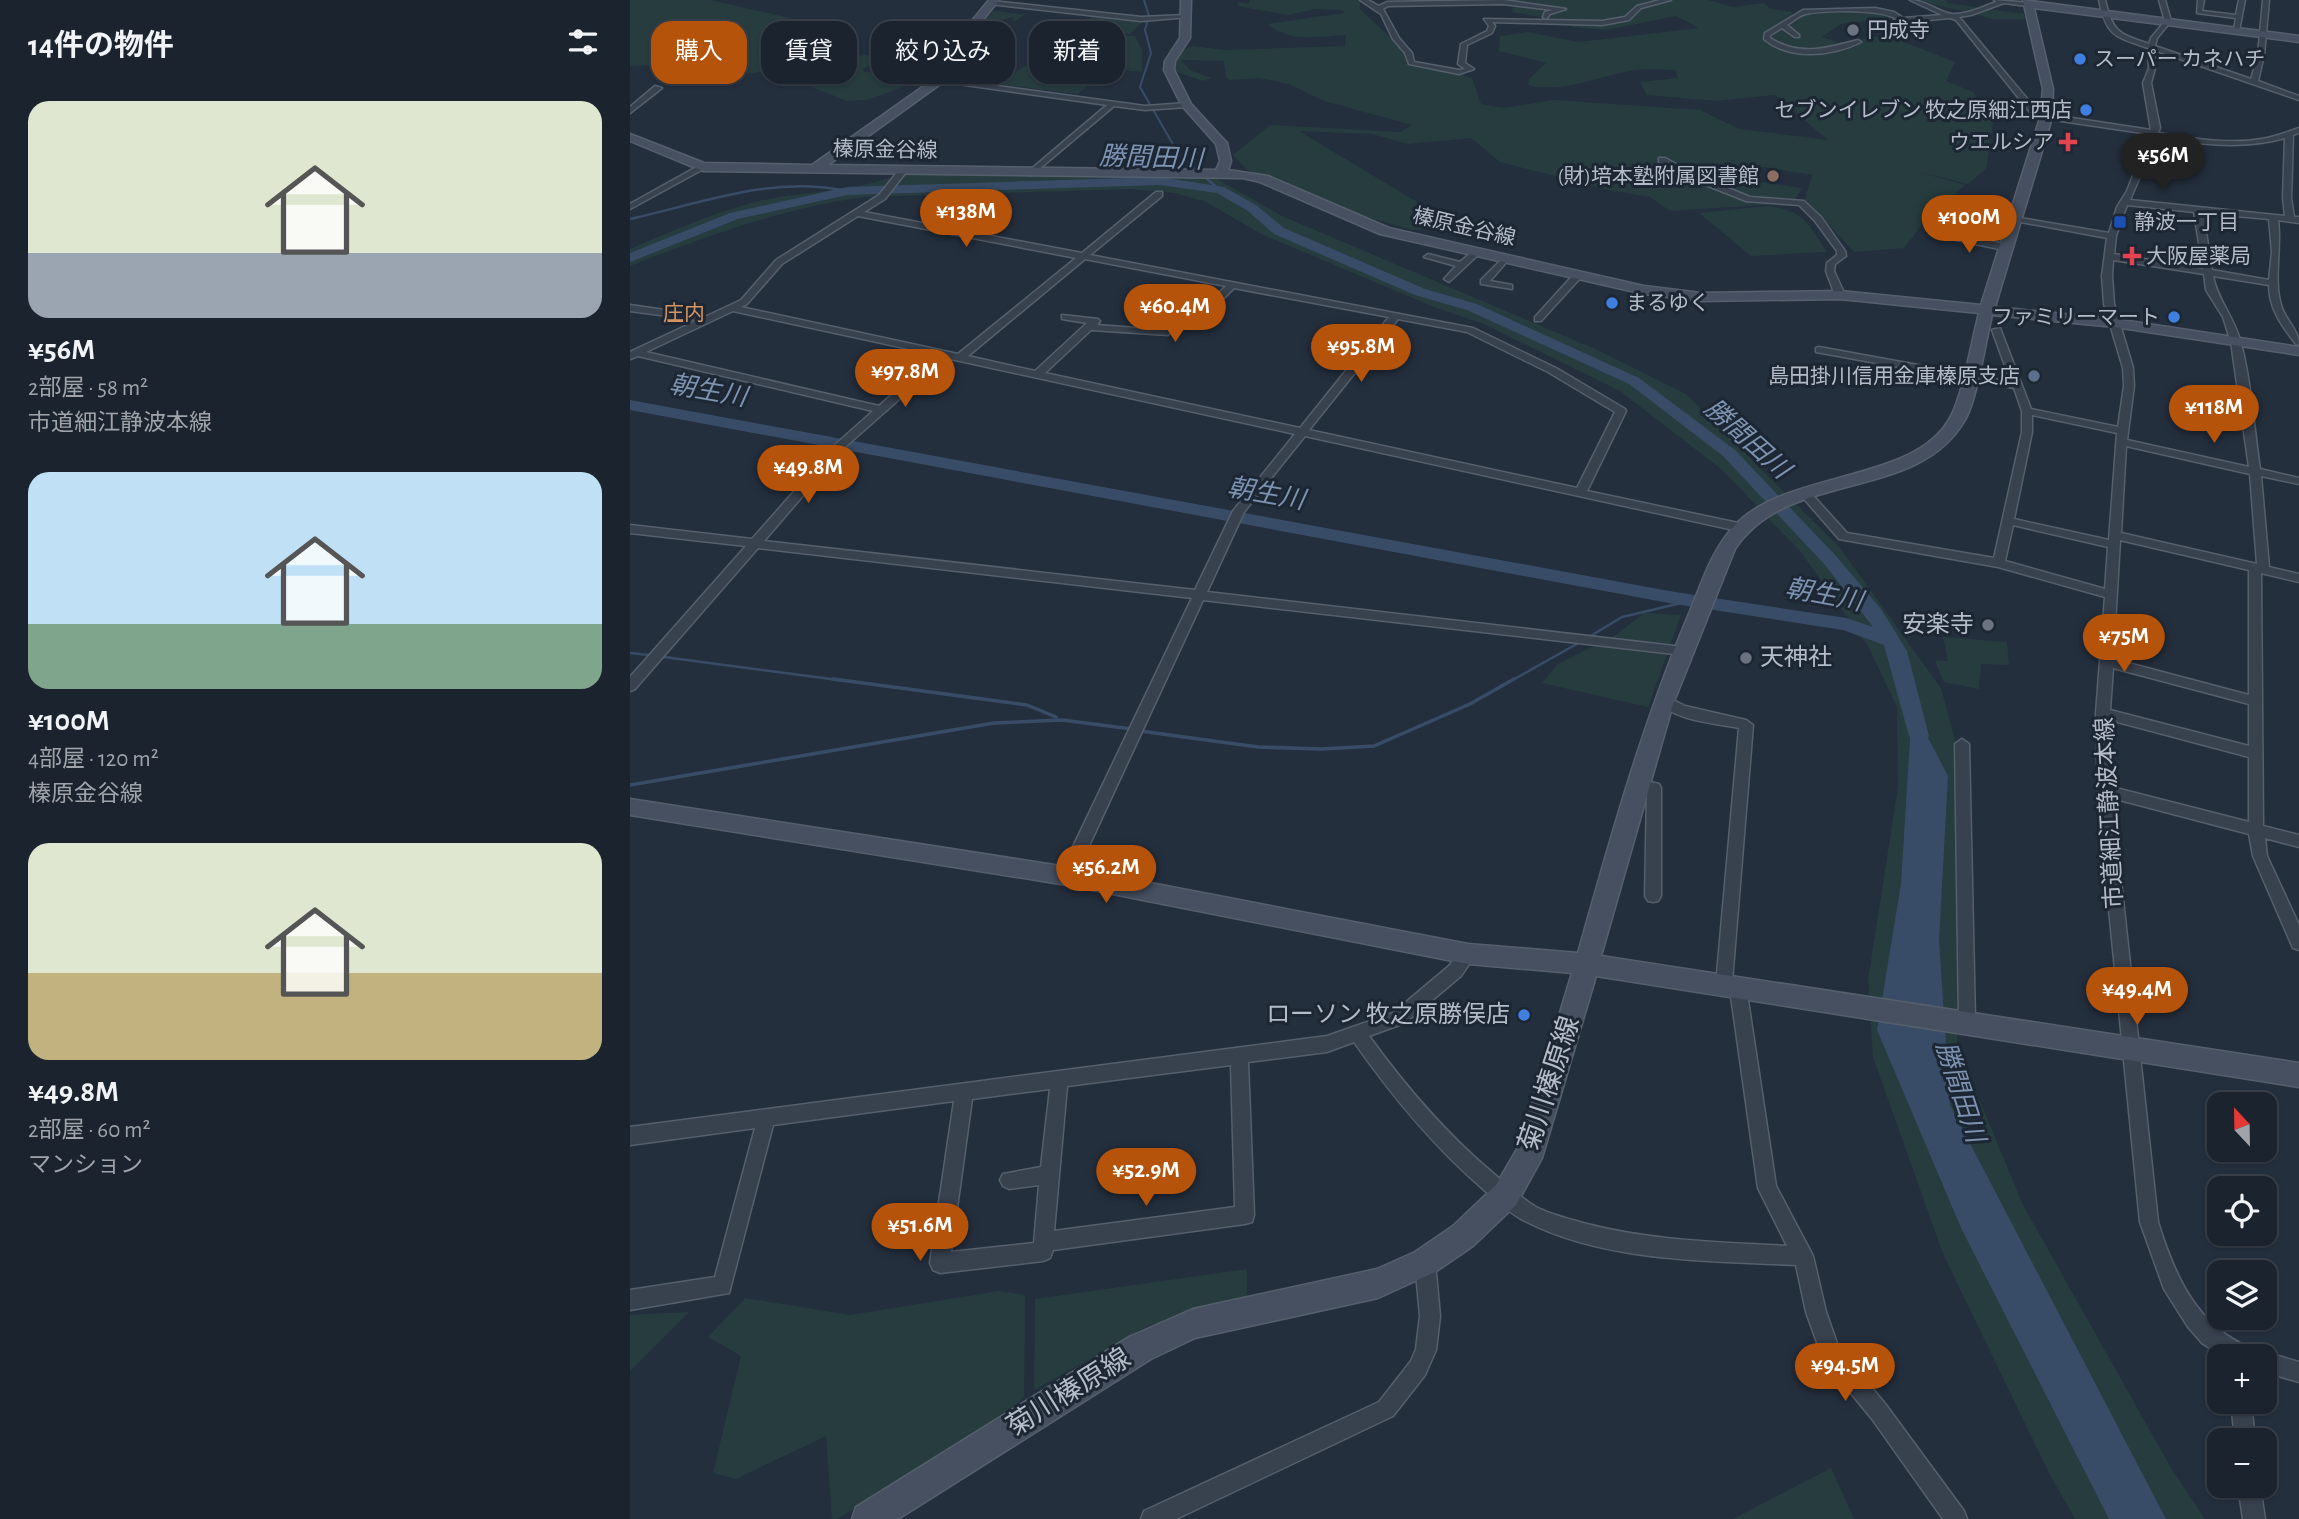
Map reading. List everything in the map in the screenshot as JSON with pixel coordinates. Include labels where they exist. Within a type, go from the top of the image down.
[{"type":"street","points":[[1074,11],[1080,0]]},
{"type":"street","points":[[1186,0],[1185,38],[1170,61],[1169,69],[1181,86],[1187,105],[1221,142],[1226,158],[1209,172]]},
{"type":"street","points":[[1363,0],[1383,4],[1444,1],[1557,6],[1563,9],[1545,16],[1582,24]]},
{"type":"street","points":[[1383,4],[1394,37],[1409,51],[1411,63],[1459,72],[1471,69],[1461,64],[1464,44],[1490,32],[1492,26],[1486,20],[1550,20],[1582,24],[1627,19],[1639,7],[1668,0]]},
{"type":"street","points":[[1881,0],[1898,20],[1954,17],[2003,1]]},
{"type":"street","points":[[1913,0],[1954,17],[2037,115],[2230,145],[2289,135],[2299,130]]},
{"type":"street","points":[[1997,0],[2299,39]]},
{"type":"street","points":[[2102,0],[2108,25],[2122,37],[2299,98]]},
{"type":"street","points":[[2162,0],[2168,21]]},
{"type":"street","points":[[2201,0],[2199,12],[2239,17]]},
{"type":"street","points":[[2237,30],[2242,0]]},
{"type":"street","points":[[2254,82],[2261,55],[2266,0]]},
{"type":"street","points":[[977,21],[993,2],[1141,19],[1186,17]]},
{"type":"street","points":[[732,308],[1580,494],[1745,526],[1800,493],[1895,466],[1936,445],[1959,417],[2004,247],[2046,118],[2048,89],[2028,2]]},
{"type":"street","points":[[1858,42],[1791,52],[1767,39],[1767,34],[1784,26],[1795,14],[1802,12],[1875,10],[1892,13]]},
{"type":"street","name":"市道細江静波本線","points":[[2168,21],[2154,38],[2151,49],[2152,68],[2147,83],[2156,120],[2153,134],[2112,236],[2108,256],[2107,290],[2128,368],[2129,386],[2122,436],[2110,594],[2103,713],[2105,791],[2129,1049],[2149,1222],[2157,1251],[2170,1279],[2200,1327],[2224,1344]]},
{"type":"street","points":[[1784,26],[1797,36]]},
{"type":"street","points":[[813,170],[931,84]]},
{"type":"street","points":[[985,84],[1112,104],[1151,107],[1187,105]]},
{"type":"street","points":[[630,111],[658,88]]},
{"type":"street","points":[[1032,173],[1112,104]]},
{"type":"street","points":[[2125,202],[2294,219],[2287,198],[2289,135]]},
{"type":"street","name":"榛原金谷線","points":[[630,137],[685,163],[703,167],[902,172],[1209,172],[1264,179],[1385,231],[1644,290],[1701,297],[1840,295],[2115,323],[2299,351]]},
{"type":"street","points":[[1662,160],[1691,176],[1749,199],[1792,201],[1807,206],[1841,251],[1842,256],[1831,263],[1830,271],[1840,295]]},
{"type":"street","points":[[630,207],[703,167]]},
{"type":"street","points":[[634,354],[732,308],[751,295],[779,262],[882,197],[902,172]]},
{"type":"street","points":[[960,358],[1160,194]]},
{"type":"street","points":[[2198,210],[2211,290],[2228,317],[2236,342],[2255,470],[2259,569],[2255,701],[2256,830],[2260,856],[2299,943]]},
{"type":"street","points":[[856,213],[1470,330],[1552,370],[1621,411],[1580,494]]},
{"type":"street","points":[[2273,218],[2277,258],[2272,268],[2274,307],[2299,342]]},
{"type":"street","points":[[2014,220],[2112,236]]},
{"type":"street","points":[[1940,234],[2004,247]]},
{"type":"street","points":[[1449,279],[1476,253]]},
{"type":"street","points":[[2108,256],[2272,283]]},
{"type":"street","points":[[1429,257],[1462,265]]},
{"type":"street","points":[[1505,259],[1484,282],[1509,287]]},
{"type":"street","points":[[1538,319],[1578,275]]},
{"type":"street","points":[[1089,327],[1165,333],[1172,323],[1192,325],[1233,284]]},
{"type":"street","points":[[630,308],[709,319]]},
{"type":"street","points":[[1067,876],[1240,511],[1396,315]]},
{"type":"street","points":[[1037,375],[1095,321],[1065,317]]},
{"type":"street","points":[[1997,330],[2027,411],[2027,432],[1999,563]]},
{"type":"street","points":[[1819,350],[2017,386]]},
{"type":"street","points":[[634,354],[881,410]]},
{"type":"street","points":[[630,686],[844,443],[943,355]]},
{"type":"street","points":[[2027,411],[2299,481]]},
{"type":"street","points":[[1800,493],[1843,536],[1999,563],[2110,594]]},
{"type":"street","points":[[2010,521],[2299,579]]},
{"type":"street","name":"菊川榛原線","points":[[868,1519],[1151,1343],[1192,1324],[1378,1283],[1425,1262],[1463,1236],[1506,1195],[1532,1149],[1587,964],[1636,784],[1663,700],[1727,546],[1745,526]]},
{"type":"street","points":[[630,529],[1683,651]]},
{"type":"street","points":[[2107,662],[2255,701]]},
{"type":"street","points":[[1663,700],[1681,710],[1746,725],[1731,986],[1767,1188],[1804,1256],[1816,1312],[1830,1352],[1879,1412],[1956,1519]]},
{"type":"street","points":[[2103,713],[2255,753]]},
{"type":"street","points":[[1962,744],[1967,1021]]},
{"type":"street","points":[[1636,784],[1654,788],[1653,896]]},
{"type":"street","points":[[2105,791],[2299,841]]},
{"type":"street","points":[[630,807],[1067,876],[1468,954],[1587,964],[1967,1021],[2299,1075]]},
{"type":"street","points":[[630,1136],[1059,1082],[1327,1044],[1399,1018],[1455,971],[1468,954]]},
{"type":"street","points":[[1357,1032],[1396,1088],[1458,1157],[1535,1216],[1605,1240],[1683,1250],[1804,1256]]},
{"type":"street","points":[[1043,1242],[1245,1214],[1240,1057]]},
{"type":"street","points":[[964,1094],[940,1262],[1043,1251],[1059,1082]]},
{"type":"street","points":[[630,1300],[722,1286],[766,1120]]},
{"type":"street","points":[[1009,1180],[1050,1175]]},
{"type":"street","points":[[1152,1519],[1386,1409],[1418,1367],[1426,1350],[1430,1316],[1425,1262]]},
{"type":"street","points":[[2277,1366],[2299,1372]]},
{"type":"street","points":[[2251,1498],[2254,1519]]},
{"type":"green space","points":[[630,0],[710,0],[803,21],[761,21],[761,72],[747,74],[747,21],[651,21],[651,65],[630,66]]},
{"type":"green space","points":[[1250,0],[1361,0],[1359,8],[1415,61],[1472,78],[1481,104],[1504,108],[1554,100],[1700,110],[1739,129],[1828,140],[1775,95],[1715,101],[1647,95],[1640,82],[1678,78],[1675,70],[1661,69],[1634,70],[1574,85],[1540,87],[1528,85],[1529,79],[1546,63],[1499,51],[1500,36],[1527,32],[1579,42],[1699,28],[1676,16],[1606,30],[1573,27],[1557,20],[1512,12],[1513,4],[1466,0],[1708,0],[1733,7],[1764,3],[1771,9],[1793,12],[1786,22],[1764,34],[1765,41],[1787,52],[1794,51],[1776,43],[1769,35],[1789,26],[1805,13],[1870,10],[1894,18],[1841,24],[1822,37],[1841,43],[1886,35],[1955,62],[1946,81],[1973,92],[1993,123],[1986,169],[1968,184],[1916,171],[1965,185],[1924,222],[1904,248],[1854,252],[1805,199],[1812,175],[1764,167],[1736,171],[1751,181],[1802,188],[1793,203],[1670,211],[1650,197],[1609,190],[1500,162],[1471,138],[1408,144],[1372,134],[1299,131],[1432,211],[1492,224],[1412,230],[1350,212],[1247,170],[1233,155],[1270,125],[1400,132],[1412,125],[1324,101],[1289,84],[1259,78],[1229,80],[1226,77],[1224,61],[1181,60],[1190,70],[1211,78],[1203,81],[1171,70],[1180,51],[1193,46],[1224,50],[1345,46],[1346,35],[1296,37],[1267,24],[1345,13],[1342,10],[1315,9],[1288,15],[1237,6],[1238,2],[1248,4]]},
{"type":"green space","points":[[1917,0],[1946,0],[1947,3],[2024,14],[2026,19],[1993,19]]},
{"type":"green space","points":[[993,11],[1025,14],[1016,21],[1012,20],[1014,17],[985,21]]},
{"type":"green space","points":[[1094,16],[1143,21],[1130,34],[1125,33],[1125,21],[1086,21]]},
{"type":"green space","points":[[1125,35],[1135,36],[1142,50],[1142,72],[1125,70]]},
{"type":"green space","points":[[857,55],[871,55],[871,65],[863,68],[864,72],[871,72],[871,84],[911,84],[867,100],[847,101],[812,87],[814,84],[857,84]]},
{"type":"green space","points":[[1029,64],[1029,84],[1091,84],[1077,94],[998,84],[1015,84],[1015,73]]},
{"type":"green space","points":[[903,173],[1210,175],[1282,216],[1593,348],[1686,394],[1840,548],[1941,688],[1961,762],[1957,1046],[2023,1205],[2171,1468],[2205,1519],[2075,1519],[2050,1475],[1943,1254],[1873,1057],[1868,980],[1898,787],[1897,707],[1868,646],[1800,551],[1721,469],[1620,391],[1484,324],[1434,307],[1261,234],[1206,202],[1175,193],[1131,189],[865,197],[775,216],[630,266],[630,249],[720,213],[751,203],[847,188]]},
{"type":"green space","points":[[1767,206],[1789,211],[1804,220],[1827,252],[1751,256],[1699,213]]},
{"type":"green space","points":[[1644,613],[1681,615],[1648,707],[1542,683],[1558,664],[1616,635]]},
{"type":"green space","points":[[1943,637],[2007,642],[2009,665],[1981,664],[1979,689],[1944,682],[1935,661],[1948,661]]},
{"type":"green space","points":[[1247,1269],[1247,1296],[1148,1326],[1034,1390],[1035,1299]]},
{"type":"green space","points":[[999,1291],[1025,1295],[1024,1397],[970,1447],[836,1519],[832,1519],[826,1436],[736,1479],[713,1473],[741,1356],[708,1337],[745,1298],[850,1315]]},
{"type":"green space","points":[[689,1312],[630,1371],[630,1315]]},
{"type":"green space","points":[[1831,1468],[1854,1519],[1733,1519]]},
{"type":"water","points":[[1912,707],[1948,776],[1939,940],[1950,1105],[2166,1519],[2109,1519],[1962,1230],[1877,1030],[1901,884]]},
{"type":"waterway","points":[[1144,0],[1149,16],[1145,30],[1151,53],[1140,87],[1178,153],[1201,174]]},
{"type":"waterway","points":[[1199,172],[1220,190]]},
{"type":"waterway","name":"勝間田川","points":[[630,258],[734,216],[801,199],[847,191],[1160,181],[1220,190],[1252,208],[1279,231],[1420,292],[1472,307],[1634,381],[1729,453],[1831,561],[1874,613],[1897,651],[1919,736]]},
{"type":"waterway","points":[[630,219],[765,189],[792,186],[847,191]]},
{"type":"waterway","name":"朝生川","points":[[630,405],[1669,597],[1846,624],[1890,640]]},
{"type":"waterway","points":[[1589,637],[1622,617],[1690,601]]},
{"type":"waterway","points":[[1511,681],[1582,641]]},
{"type":"waterway","points":[[630,653],[649,655]]},
{"type":"waterway","points":[[664,657],[846,681]]},
{"type":"waterway","points":[[833,679],[1027,705],[1056,717]]},
{"type":"waterway","points":[[1140,731],[1258,747],[1322,749],[1374,746],[1470,704],[1514,679]]},
{"type":"waterway","points":[[630,785],[994,723],[1062,720],[1132,729]]},
{"type":"place","name":"円成寺","points":[[1853,30]]},
{"type":"place","name":"スーパー カネハチ","points":[[2080,59]]},
{"type":"place","name":"セブンイレブン 牧之原細江西店","points":[[2086,110]]},
{"type":"place","name":"ウエルシア","points":[[2068,142]]},
{"type":"place","name":"(財)培本塾附属図書館","points":[[1773,176]]},
{"type":"place","name":"静波一丁目","points":[[2120,222]]},
{"type":"place","name":"大阪屋薬局","points":[[2132,256]]},
{"type":"place","name":"まるゆく","points":[[1612,303]]},
{"type":"place","name":"ファミリーマート","points":[[2174,317]]},
{"type":"place","name":"島田掛川信用金庫榛原支店","points":[[2034,376]]},
{"type":"place","name":"安楽寺","points":[[1988,625]]},
{"type":"place","name":"天神社","points":[[1746,658]]},
{"type":"place","name":"ローソン 牧之原勝俣店","points":[[1524,1015]]},
{"type":"district","name":"庄内","points":[[684,313]]}]
